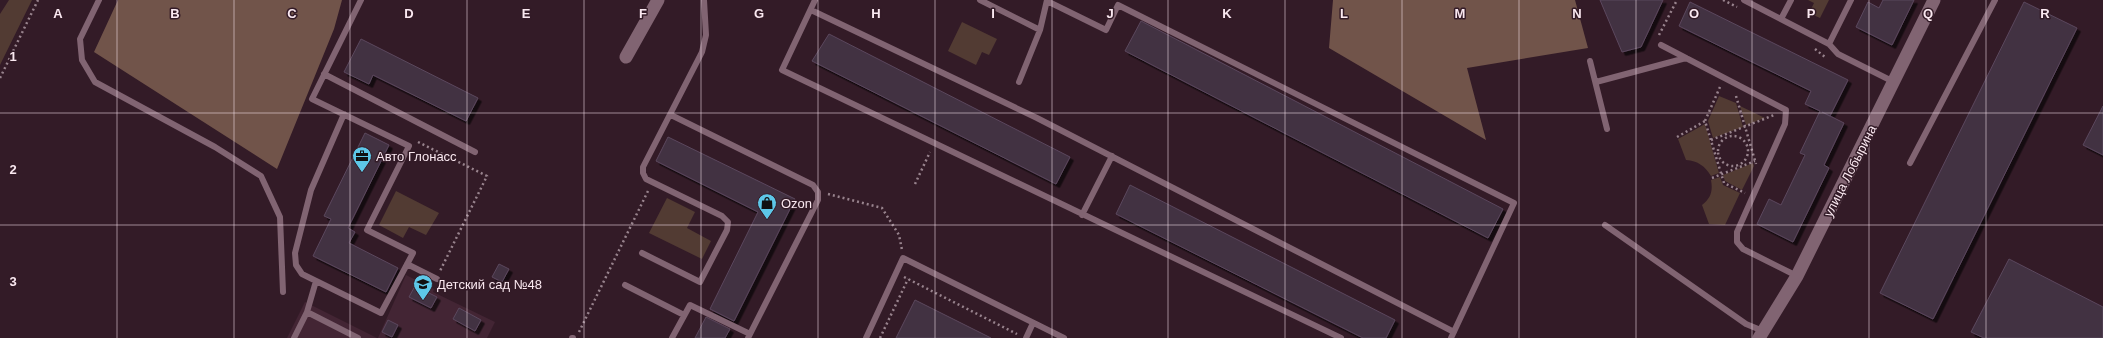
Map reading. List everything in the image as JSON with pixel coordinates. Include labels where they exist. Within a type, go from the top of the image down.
[{"type":"street","points":[[626,57],[658,0]]},
{"type":"street","name":"улица Лобырина","points":[[1761,334],[1797,276],[1934,0]]},
{"type":"lane","points":[[99,0],[80,39],[82,60],[95,82],[215,147],[261,176],[280,217],[283,292]]},
{"type":"lane","points":[[344,114],[311,190],[295,253],[296,265],[302,274],[381,313],[413,253],[367,230],[409,146],[344,114],[312,99],[361,0]]},
{"type":"lane","points":[[642,254],[700,282],[727,230],[728,222],[722,216],[646,179],[643,173],[643,167],[702,52],[706,35],[704,0]]},
{"type":"lane","points":[[816,0],[782,70],[1341,338]]},
{"type":"lane","points":[[980,0],[1040,30]]},
{"type":"lane","points":[[1744,0],[1829,44],[1838,54],[1894,82]]},
{"type":"lane","points":[[1781,19],[1791,0]]},
{"type":"lane","points":[[1829,44],[1851,0]]},
{"type":"lane","points":[[1910,163],[1995,0]]},
{"type":"lane","points":[[811,10],[1038,118],[1452,335],[1514,203],[1118,6],[1106,30],[1047,1],[1040,30],[1019,82]]},
{"type":"lane","points":[[1661,45],[1786,110],[1785,124],[1737,232],[1737,242],[1743,249],[1797,276]]},
{"type":"lane","points":[[1596,82],[1686,58]]},
{"type":"lane","points":[[1590,61],[1607,129]]},
{"type":"lane","points":[[324,74],[475,152]]},
{"type":"lane","points":[[671,114],[813,186],[818,192],[818,200],[749,336],[690,304],[672,338]]},
{"type":"lane","points":[[1082,215],[1112,156]]},
{"type":"lane","points":[[1606,225],[1761,334]]},
{"type":"lane","points":[[866,338],[903,258],[1064,338]]},
{"type":"lane","points":[[407,264],[437,278]]},
{"type":"lane","points":[[294,338],[307,312],[316,281]]},
{"type":"lane","points":[[625,285],[684,315]]},
{"type":"lane","points":[[307,312],[358,338]]},
{"type":"lane","points":[[1026,338],[1033,322]]},
{"type":"path","points":[[0,78],[38,0]]},
{"type":"path","points":[[1661,45],[1655,43],[1677,0]]},
{"type":"path","points":[[1724,78],[1706,121],[1711,140],[1718,156],[1724,183],[1753,197]]},
{"type":"path","points":[[1732,82],[1749,146],[1761,180]]},
{"type":"path","points":[[1711,140],[1728,135],[1786,110]]},
{"type":"path","points":[[1677,137],[1706,121]]},
{"type":"path","points":[[1728,135],[1739,137],[1749,146]]},
{"type":"path","points":[[1718,156],[1720,144],[1728,135]]},
{"type":"path","points":[[413,139],[487,176],[437,278]]},
{"type":"path","points":[[915,184],[934,143]]},
{"type":"path","points":[[1739,166],[1747,156],[1749,146]]},
{"type":"path","points":[[1718,156],[1727,164],[1739,166]]},
{"type":"path","points":[[1712,178],[1739,166],[1755,161]]},
{"type":"path","points":[[574,338],[653,182]]},
{"type":"path","points":[[818,192],[882,208],[899,235],[903,258]]},
{"type":"path","points":[[896,273],[1018,334]]},
{"type":"path","points":[[880,338],[908,279]]},
{"type":"shaded area","points":[[9,0],[32,0],[0,65],[0,14]]},
{"type":"shaded area","points":[[118,0],[342,0],[334,29],[277,169],[94,52]]},
{"type":"shaded area","points":[[1333,0],[1575,0],[1588,48],[1467,68],[1486,140],[1329,48]]},
{"type":"shaded area","points":[[1808,0],[1829,0],[1820,18],[1809,13],[1814,3]]},
{"type":"shaded area","points":[[962,22],[997,39],[989,55],[982,52],[976,65],[948,51]]},
{"type":"shaded area","points":[[1719,96],[1736,103],[1743,127],[1713,138],[1708,121]]},
{"type":"shaded area","points":[[1740,106],[1765,118],[1746,125]]},
{"type":"shaded area","points":[[1705,124],[1719,173],[1711,176],[1701,165],[1686,160],[1678,139]]},
{"type":"shaded area","points":[[1753,163],[1754,166],[1742,190],[1725,181],[1723,175]]},
{"type":"shaded area","points":[[1720,177],[1723,185],[1740,193],[1725,225],[1709,224],[1702,205],[1711,194],[1711,180]]},
{"type":"shaded area","points":[[396,191],[439,213],[426,235],[409,227],[403,238],[379,225]]},
{"type":"shaded area","points":[[667,198],[695,212],[687,228],[711,241],[702,259],[649,233]]},
{"type":"shaded area","name":"Детский сад №48","points":[[406,275],[434,289],[433,292],[495,322],[487,338],[378,338]]},
{"type":"shaded area","points":[[305,302],[377,338],[287,338]]},
{"type":"building","points":[[1600,0],[1663,0],[1641,47],[1622,52]]},
{"type":"building","points":[[1883,0],[1914,0],[1892,45],[1856,27],[1868,2],[1879,8]]},
{"type":"building","points":[[1690,2],[1848,80],[1830,116],[1844,123],[1824,165],[1829,168],[1793,242],[1757,224],[1769,199],[1781,205],[1805,155],[1800,153],[1820,111],[1805,104],[1811,91],[1679,26]]},
{"type":"building","points":[[2024,2],[2077,28],[1933,319],[1880,293]]},
{"type":"building","points":[[1141,21],[1503,209],[1488,238],[1125,51]]},
{"type":"building","points":[[829,34],[1070,157],[1056,184],[812,61]]},
{"type":"building","points":[[361,39],[478,98],[466,121],[373,75],[369,84],[344,72]]},
{"type":"building","points":[[2103,106],[2103,155],[2083,145]]},
{"type":"building","points":[[365,133],[389,145],[348,228],[355,232],[349,243],[398,268],[386,292],[313,256],[331,219],[324,216]]},
{"type":"building","points":[[668,137],[795,199],[734,321],[710,309],[758,212],[656,161]]},
{"type":"building","points":[[1130,185],[1395,320],[1386,338],[1363,338],[1116,214]]},
{"type":"building","points":[[2009,259],[2103,307],[2103,338],[1984,338],[1971,332]]},
{"type":"building","points":[[499,264],[509,269],[502,282],[492,277]]},
{"type":"building","points":[[415,286],[437,297],[431,308],[409,297]]},
{"type":"building","points":[[915,300],[991,338],[896,338]]},
{"type":"building","points":[[459,308],[481,320],[475,331],[453,319]]},
{"type":"building","points":[[706,317],[730,329],[725,338],[695,338]]},
{"type":"building","points":[[388,320],[398,325],[392,337],[382,332]]},
{"type":"place","name":"Авто Глонасс","points":[[362,173]]},
{"type":"place","name":"Ozon","points":[[767,220]]},
{"type":"place","name":"Детский сад №48","points":[[423,301]]}]
